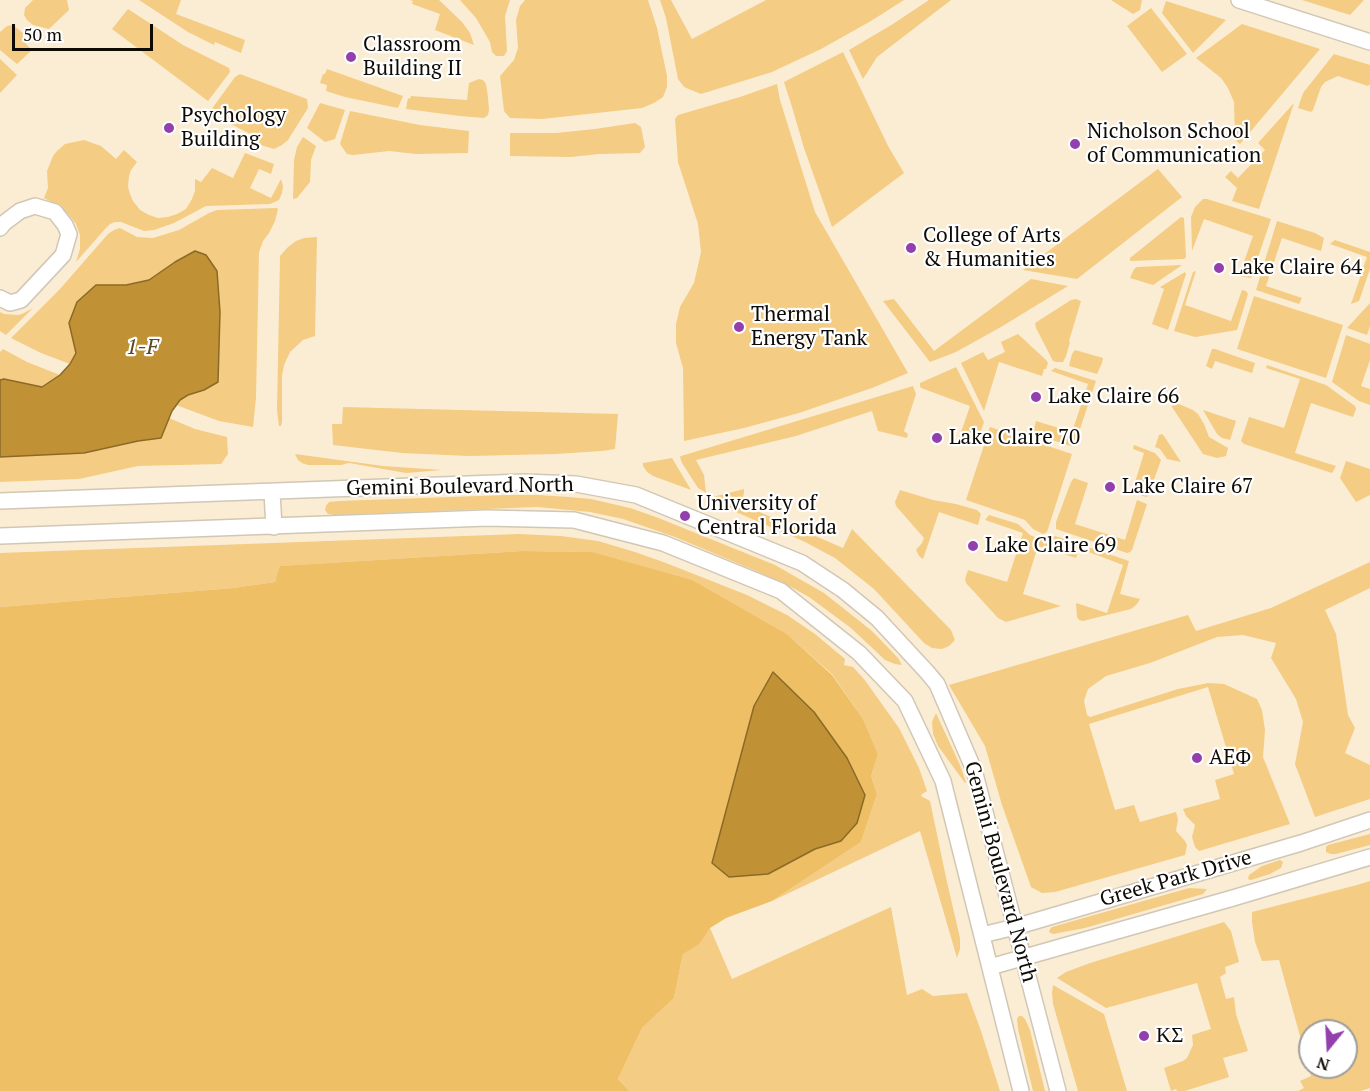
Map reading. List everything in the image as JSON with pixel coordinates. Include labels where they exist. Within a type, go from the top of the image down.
[{"type":"street","points":[[1239,0],[1370,42]]},
{"type":"street","points":[[0,228],[20,211],[35,206],[55,212],[69,234],[63,255],[21,300],[10,303],[0,298]]},
{"type":"street","name":"Gemini Boulevard North","points":[[0,501],[524,482],[576,484],[636,495],[802,563],[843,590],[877,618],[937,684],[974,770],[1058,1091]]},
{"type":"street","points":[[272,492],[274,527]]},
{"type":"street","name":"Gemini Boulevard North","points":[[0,536],[487,518],[574,520],[663,543],[782,591],[859,653],[905,701],[942,781],[1021,1091]]},
{"type":"street","name":"Greek Park Drive","points":[[982,934],[1015,927],[1301,843],[1370,820]]},
{"type":"street","name":"Greek Park Drive","points":[[990,967],[1233,898],[1370,856]]},
{"type":"shaded area","name":"University of Central Florida","points":[[0,0],[1370,0],[1370,1091],[0,1091]]},
{"type":"shaded area","points":[[33,0],[67,0],[69,10],[49,29],[33,25],[24,15],[25,8]]},
{"type":"shaded area","points":[[139,0],[181,0],[176,14],[245,40],[241,53],[215,42],[214,45],[188,32]]},
{"type":"shaded area","points":[[410,0],[439,0],[462,22],[470,33],[474,45],[435,30],[440,14],[412,4],[413,1]]},
{"type":"shaded area","points":[[460,0],[510,0],[505,16],[507,51],[504,56],[496,56],[492,52],[490,42],[476,18]]},
{"type":"shaded area","points":[[525,0],[648,0],[657,28],[667,76],[667,87],[663,97],[642,108],[542,119],[510,118],[504,111],[500,76],[514,60],[518,48],[516,20],[520,6]]},
{"type":"shaded area","points":[[660,0],[671,0],[692,39],[766,0],[904,0],[821,49],[772,72],[701,94],[684,87],[678,79],[666,18]]},
{"type":"shaded area","points":[[929,0],[951,0],[877,57],[863,79],[849,50]]},
{"type":"shaded area","points":[[1111,0],[1142,0],[1140,10],[1133,14]]},
{"type":"shaded area","points":[[1302,0],[1364,0],[1350,15]]},
{"type":"shaded area","points":[[1166,1],[1226,20],[1193,53],[1162,13]]},
{"type":"shaded area","points":[[1151,8],[1187,54],[1162,72],[1127,26]]},
{"type":"shaded area","points":[[128,9],[183,45],[229,68],[230,72],[208,101],[112,29]]},
{"type":"shaded area","points":[[1242,24],[1320,49],[1240,144],[1235,140],[1234,102],[1228,88],[1221,78],[1196,58]]},
{"type":"shaded area","points":[[13,25],[24,34],[26,44],[32,50],[17,64],[0,50],[0,32],[7,26]]},
{"type":"shaded area","points":[[843,52],[888,146],[904,173],[832,227],[784,82]]},
{"type":"shaded area","points":[[1334,54],[1370,65],[1370,84],[1368,86],[1338,76],[1325,82],[1321,87],[1311,112],[1298,108],[1303,93]]},
{"type":"shaded area","points":[[0,59],[17,75],[0,93]]},
{"type":"shaded area","points":[[327,69],[403,96],[398,108],[326,91],[327,85],[320,83]]},
{"type":"shaded area","points":[[240,74],[307,99],[308,108],[288,140],[282,145],[274,149],[251,142],[254,136],[227,122],[211,110],[235,77]]},
{"type":"shaded area","points":[[479,79],[486,84],[488,97],[489,110],[488,115],[484,118],[406,109],[408,98],[410,99],[411,96],[467,100],[469,83]]},
{"type":"shaded area","points":[[777,84],[815,212],[908,373],[799,413],[684,441],[683,368],[676,343],[676,324],[680,307],[694,283],[701,252],[698,224],[678,162],[675,119],[678,115]]},
{"type":"shaded area","points":[[320,103],[345,110],[335,139],[325,142],[307,128]]},
{"type":"shaded area","points":[[1294,103],[1259,209],[1232,201],[1237,188],[1225,177],[1231,171],[1238,178],[1265,150],[1258,143]]},
{"type":"shaded area","points":[[350,111],[420,125],[469,131],[468,153],[416,154],[389,151],[347,154],[340,144]]},
{"type":"shaded area","points":[[635,123],[641,127],[645,147],[640,153],[571,157],[510,156],[510,133],[556,133]]},
{"type":"shaded area","points":[[303,137],[316,146],[311,160],[310,182],[297,198],[293,199],[294,160],[297,147]]},
{"type":"shaded area","points":[[84,140],[101,146],[116,159],[124,150],[137,162],[129,176],[130,194],[140,210],[158,218],[168,217],[186,209],[195,191],[195,179],[201,182],[212,168],[233,178],[245,153],[274,164],[271,174],[259,169],[250,188],[271,198],[281,179],[282,193],[279,200],[270,204],[206,206],[174,223],[154,230],[144,231],[115,222],[105,229],[69,270],[76,262],[80,249],[80,235],[76,224],[68,214],[44,198],[48,188],[47,171],[53,156],[65,144]]},
{"type":"shaded area","points":[[1158,169],[1182,197],[1077,279],[1023,270]]},
{"type":"shaded area","points":[[1203,199],[1271,219],[1251,278],[1239,276],[1253,236],[1204,219],[1192,251],[1191,217],[1195,207]]},
{"type":"shaded area","points":[[277,208],[275,221],[259,252],[256,398],[253,427],[219,421],[176,405],[188,395],[218,382],[220,312],[206,255],[195,251],[149,280],[126,285],[96,285],[77,302],[69,323],[76,353],[70,364],[11,338],[114,230],[120,228],[137,237],[153,238],[179,230],[217,210]]},
{"type":"shaded area","points":[[1181,217],[1184,218],[1186,257],[1184,259],[1130,261],[1130,258]]},
{"type":"shaded area","points":[[1277,221],[1324,238],[1321,251],[1282,238],[1266,286],[1302,298],[1299,304],[1256,290]]},
{"type":"shaded area","points":[[317,237],[315,336],[303,340],[290,352],[284,365],[282,422],[279,426],[277,410],[280,256],[296,241]]},
{"type":"shaded area","points":[[1335,240],[1370,252],[1370,269],[1359,301],[1351,304],[1367,257],[1330,244]]},
{"type":"shaded area","points":[[1182,265],[1153,285],[1130,278],[1137,267]]},
{"type":"shaded area","points":[[1196,271],[1185,305],[1231,321],[1242,290],[1246,291],[1248,294],[1237,330],[1195,337],[1174,331],[1193,272]]},
{"type":"shaded area","points":[[1185,272],[1168,330],[1152,324],[1164,289],[1160,287]]},
{"type":"shaded area","points":[[1031,279],[1068,286],[956,352],[930,362],[883,301],[894,299],[934,351]]},
{"type":"shaded area","points":[[1254,296],[1343,325],[1326,378],[1237,349]]},
{"type":"shaded area","points":[[1076,299],[1081,301],[1066,356],[1063,362],[1053,361],[1035,323]]},
{"type":"shaded area","points":[[1370,303],[1370,326],[1367,335],[1347,328]]},
{"type":"shaded area","points":[[33,308],[6,335],[0,331],[0,312],[18,315]]},
{"type":"shaded area","points":[[1018,334],[1046,360],[1048,363],[1046,369],[1042,376],[999,362],[984,411],[961,363],[983,352],[988,360],[1005,352],[1001,342]]},
{"type":"shaded area","points":[[1346,335],[1370,344],[1370,360],[1361,386],[1370,389],[1370,405],[1359,401],[1332,382]]},
{"type":"shaded area","points":[[3,349],[27,362],[60,375],[42,387],[0,380],[0,352]]},
{"type":"shaded area","points":[[1212,349],[1255,363],[1252,373],[1215,361],[1212,369],[1206,366]]},
{"type":"shaded area","points":[[1075,350],[1103,358],[1097,374],[1069,366]]},
{"type":"shaded area","points":[[1267,365],[1326,385],[1355,406],[1353,417],[1311,403],[1295,453],[1336,466],[1332,473],[1244,444],[1241,441],[1249,417],[1284,428],[1300,379],[1266,368]]},
{"type":"shaded area","points":[[956,367],[984,422],[976,445],[958,441],[970,406],[920,386],[920,383]]},
{"type":"shaded area","points":[[1055,368],[1096,381],[1076,441],[1071,446],[1033,433],[1036,421],[1072,432],[1088,384],[1051,371]]},
{"type":"shaded area","points":[[913,386],[916,394],[904,431],[908,434],[907,438],[878,431],[872,411],[796,436],[696,460],[704,475],[706,493],[698,488],[680,457],[681,456]]},
{"type":"shaded area","points":[[1174,402],[1198,414],[1209,437],[1228,448],[1226,456],[1217,458],[1203,454],[1172,407],[1171,403]]},
{"type":"shaded area","points":[[343,407],[618,414],[615,449],[555,454],[469,456],[402,453],[333,445],[332,424],[342,424]]},
{"type":"shaded area","points":[[1203,410],[1236,421],[1230,440],[1217,434]]},
{"type":"shaded area","points":[[169,418],[195,429],[227,437],[228,454],[221,464],[138,466],[79,479],[0,482],[0,457],[84,453],[161,438]]},
{"type":"shaded area","points":[[990,427],[1072,454],[1047,532],[1043,534],[1033,529],[1025,520],[966,500]]},
{"type":"shaded area","points":[[1162,434],[1181,462],[1167,459],[1160,449],[1155,447],[1159,435]]},
{"type":"shaded area","points":[[1134,445],[1155,453],[1161,460],[1146,497],[1132,492],[1144,453],[1133,449]]},
{"type":"shaded area","points":[[295,454],[383,466],[442,470],[406,473],[349,463],[308,465],[298,460]]},
{"type":"shaded area","points":[[672,458],[691,490],[653,476],[643,466],[643,463]]},
{"type":"shaded area","points":[[1346,461],[1370,469],[1370,495],[1356,502],[1340,478]]},
{"type":"shaded area","points":[[1074,478],[1088,483],[1075,524],[1125,540],[1137,500],[1147,504],[1130,552],[1127,553],[1056,529],[1056,522]]},
{"type":"shaded area","points":[[744,489],[741,504],[843,548],[852,529],[951,630],[955,640],[942,649],[932,648],[924,643],[874,589],[835,558],[805,542],[736,512],[713,497]]},
{"type":"shaded area","points":[[900,490],[977,510],[981,514],[978,525],[939,512],[923,559],[916,550],[924,538],[896,506],[895,502]]},
{"type":"shaded area","points":[[507,495],[591,499],[630,508],[775,565],[824,593],[872,631],[902,665],[885,660],[851,628],[793,588],[675,537],[623,519],[590,512],[537,507],[334,515],[328,514],[325,510],[329,502],[339,501]]},
{"type":"shaded area","points":[[989,515],[1018,524],[1030,535],[1039,539],[1055,536],[1081,544],[1076,558],[1038,546],[1023,594],[1061,606],[1006,622],[998,618],[966,583],[968,570],[1007,582],[1023,533],[985,520]]},
{"type":"shaded area","points":[[519,534],[598,541],[666,563],[747,595],[787,615],[845,659],[844,665],[853,667],[864,679],[899,728],[919,768],[927,791],[921,796],[930,801],[960,938],[957,958],[920,831],[772,901],[861,842],[877,794],[871,776],[878,754],[863,719],[832,674],[788,635],[592,552],[522,551],[281,566],[275,582],[233,588],[0,607],[0,553]]},
{"type":"shaded area","points":[[1088,547],[1129,561],[1120,594],[1140,599],[1131,609],[1083,621],[1079,620],[1076,603],[1107,613],[1123,565],[1086,551]]},
{"type":"shaded area","points":[[522,551],[592,552],[692,580],[788,635],[832,675],[863,719],[878,754],[871,776],[877,794],[861,842],[772,901],[726,918],[710,928],[699,944],[683,954],[674,998],[642,1028],[618,1079],[629,1091],[0,1091],[0,607],[233,588],[275,582],[280,566]],"holes":[[[857,823],[841,841],[815,849],[768,874]]]},
{"type":"shaded area","points":[[1370,562],[1370,588],[1325,610],[1336,634],[1348,715],[1355,728],[1345,753],[1370,765],[1370,799],[1315,817],[1295,764],[1303,722],[1296,699],[1271,658],[1276,643],[1243,635],[1217,637],[1150,663],[1106,676],[1088,689],[1084,701],[1087,715],[1090,717],[1178,689],[1208,683],[1224,684],[1257,699],[1262,710],[1265,730],[1263,757],[1290,824],[1199,851],[1195,847],[1192,837],[1195,825],[1183,809],[1220,799],[1215,780],[1234,774],[1208,687],[1089,724],[1115,810],[1134,805],[1140,822],[1176,812],[1178,819],[1176,831],[1187,845],[1185,855],[1055,892],[1042,893],[1031,887],[1002,805],[985,746],[949,685],[1188,615],[1196,631],[1271,608]]},
{"type":"shaded area","points":[[936,713],[960,765],[965,783],[938,746],[933,734],[932,722]]},
{"type":"shaded area","points":[[1370,834],[1370,845],[1336,854],[1326,852],[1328,845]]},
{"type":"shaded area","points":[[1280,860],[1283,862],[1281,868],[1270,874],[1248,879],[1249,875],[1262,866]]},
{"type":"shaded area","points":[[1370,881],[1370,1088],[1361,1091],[1298,1091],[1304,1088],[1300,1081],[1304,1079],[1358,1079],[1358,1019],[1298,1019],[1298,1029],[1279,960],[1262,961],[1255,942],[1252,912]]},
{"type":"shaded area","points":[[1189,888],[1207,889],[1203,894],[1085,928],[1053,934],[1049,932],[1052,927]]},
{"type":"shaded area","points":[[891,907],[907,995],[922,989],[933,996],[967,993],[1000,1091],[629,1091],[618,1079],[642,1028],[674,998],[683,954],[710,928],[732,979]]},
{"type":"shaded area","points":[[1224,922],[1231,931],[1239,962],[1225,967],[1226,973],[1220,977],[1226,999],[1234,997],[1236,1014],[1248,1051],[1223,1058],[1229,1077],[1185,1091],[1176,1089],[1171,1091],[1164,1068],[1187,1058],[1193,1045],[1192,1035],[1211,1029],[1197,983],[1106,1008],[1057,978],[1090,963]]},
{"type":"shaded area","points":[[1053,985],[1104,1014],[1127,1091],[1078,1091],[1053,1004]]},
{"type":"shaded area","points":[[1019,1016],[1025,1019],[1030,1030],[1045,1091],[1033,1091],[1018,1029]]},
{"type":"water","name":"1-F","points":[[195,251],[206,255],[217,271],[220,312],[218,382],[180,400],[172,411],[161,438],[84,453],[0,457],[0,380],[42,387],[60,375],[76,353],[69,323],[77,302],[96,285],[126,285],[149,280]]},
{"type":"water","points":[[773,672],[814,712],[847,758],[865,795],[857,823],[841,841],[815,849],[768,874],[729,877],[712,863],[754,706]]},
{"type":"place","name":"Classroom Building II","points":[[351,57]]},
{"type":"place","name":"Psychology Building","points":[[169,128]]},
{"type":"place","name":"Nicholson School of Communication","points":[[1075,144]]},
{"type":"place","name":"College of Arts & Humanities","points":[[911,248]]},
{"type":"place","name":"Lake Claire 64","points":[[1219,268]]},
{"type":"place","name":"Thermal Energy Tank","points":[[739,327]]},
{"type":"place","name":"Lake Claire 66","points":[[1036,397]]},
{"type":"place","name":"Lake Claire 70","points":[[937,438]]},
{"type":"place","name":"Lake Claire 67","points":[[1110,487]]},
{"type":"place","name":"University of Central Florida","points":[[685,516]]},
{"type":"place","name":"Lake Claire 69","points":[[973,546]]},
{"type":"place","name":"AEΦ","points":[[1197,758]]},
{"type":"place","name":"ΚΣ","points":[[1144,1036]]}]
